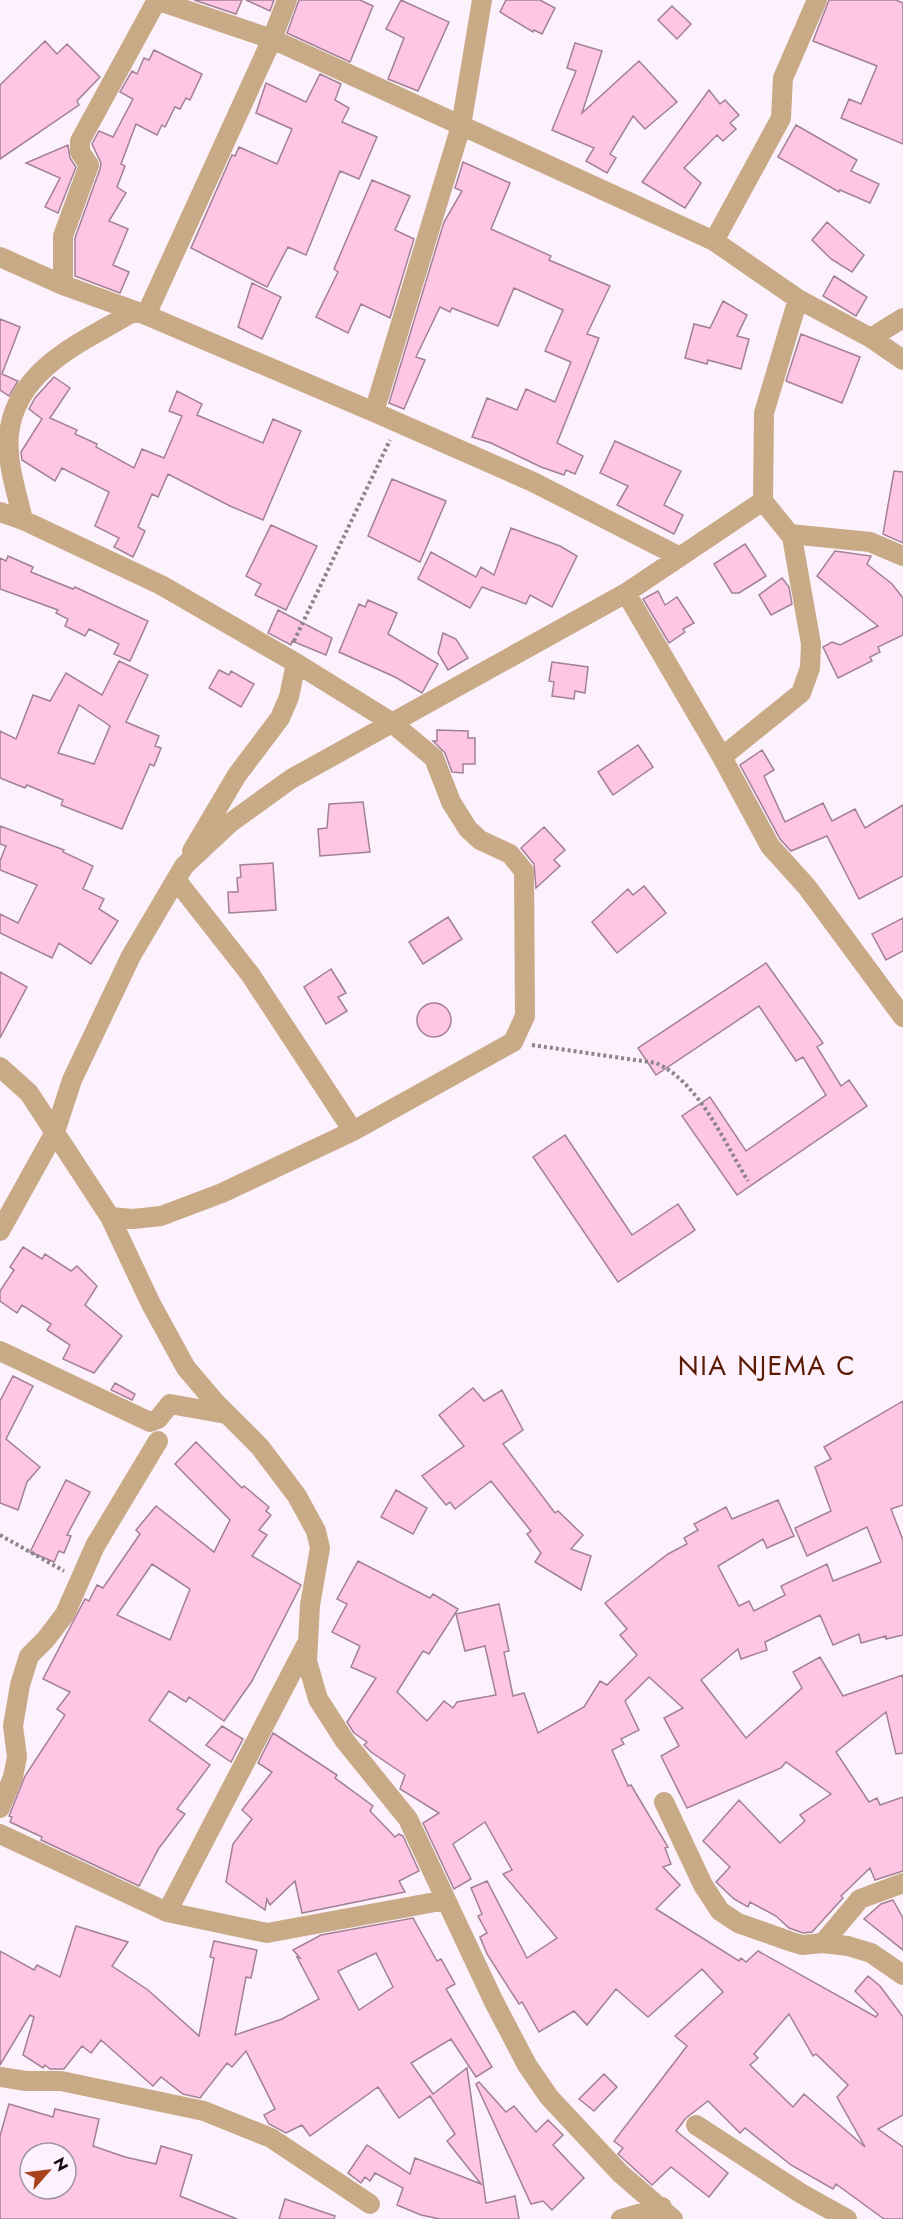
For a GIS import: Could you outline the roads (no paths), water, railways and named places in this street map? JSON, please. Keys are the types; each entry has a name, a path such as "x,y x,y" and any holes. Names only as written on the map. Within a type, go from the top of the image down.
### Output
{"street":[{"path":"63,285 63,236 89,165 80,152 80,141 156,0 272,39 714,241 798,299 871,338 903,360"},
{"path":"23,520 11,468 9,436 16,408 38,374 58,355 140,313 272,39 287,0"},
{"path":"374,412 461,126 482,0"},
{"path":"714,241 781,117 783,78 817,0"},
{"path":"0,257 63,285 140,313 533,482 680,558"},
{"path":"722,756 801,693 810,668 811,644 790,534 763,501 764,413 798,299"},
{"path":"871,338 903,318"},
{"path":"180,873 230,823 291,779 626,593 763,501"},
{"path":"0,512 23,520 161,585 291,660 391,722 434,758 451,802 468,829 480,840 510,854 524,871 525,1016 513,1042 353,1131 222,1193 162,1216 133,1219 110,1217"},
{"path":"790,534 870,542 903,556"},
{"path":"626,593 722,756 770,846 807,887 894,996 903,1017"},
{"path":"0,1231 55,1132 72,1080 131,956 237,775 280,718 289,697 291,660"},
{"path":"180,873 250,974 353,1131"},
{"path":"0,1067 29,1093 110,1217 151,1304 186,1368 226,1414 260,1447 297,1496 319,1538 320,1548 310,1605 307,1661 318,1700 345,1741 408,1819 527,2065 549,2097 620,2173 668,2213"},
{"path":"0,1351 150,1422 158,1419 170,1404 226,1414"},
{"path":"0,1808 13,1777 17,1757 13,1726 20,1685 29,1656 46,1639 65,1614 95,1546 158,1441"},
{"path":"167,1912 308,1641"},
{"path":"664,1802 704,1885 720,1911 770,1936 802,1945 823,1943 848,1946 871,1953 903,1976"},
{"path":"0,1834 167,1912 267,1933 446,1900"},
{"path":"823,1943 860,1899 903,1884"},
{"path":"0,2077 26,2081 61,2081 204,2111 271,2138 370,2204"},
{"path":"696,2125 802,2194 847,2219"},
{"path":"621,2219 668,2213"}],"district":[{"name":"NIA NJEMA C","path":"767,1365"}]}
